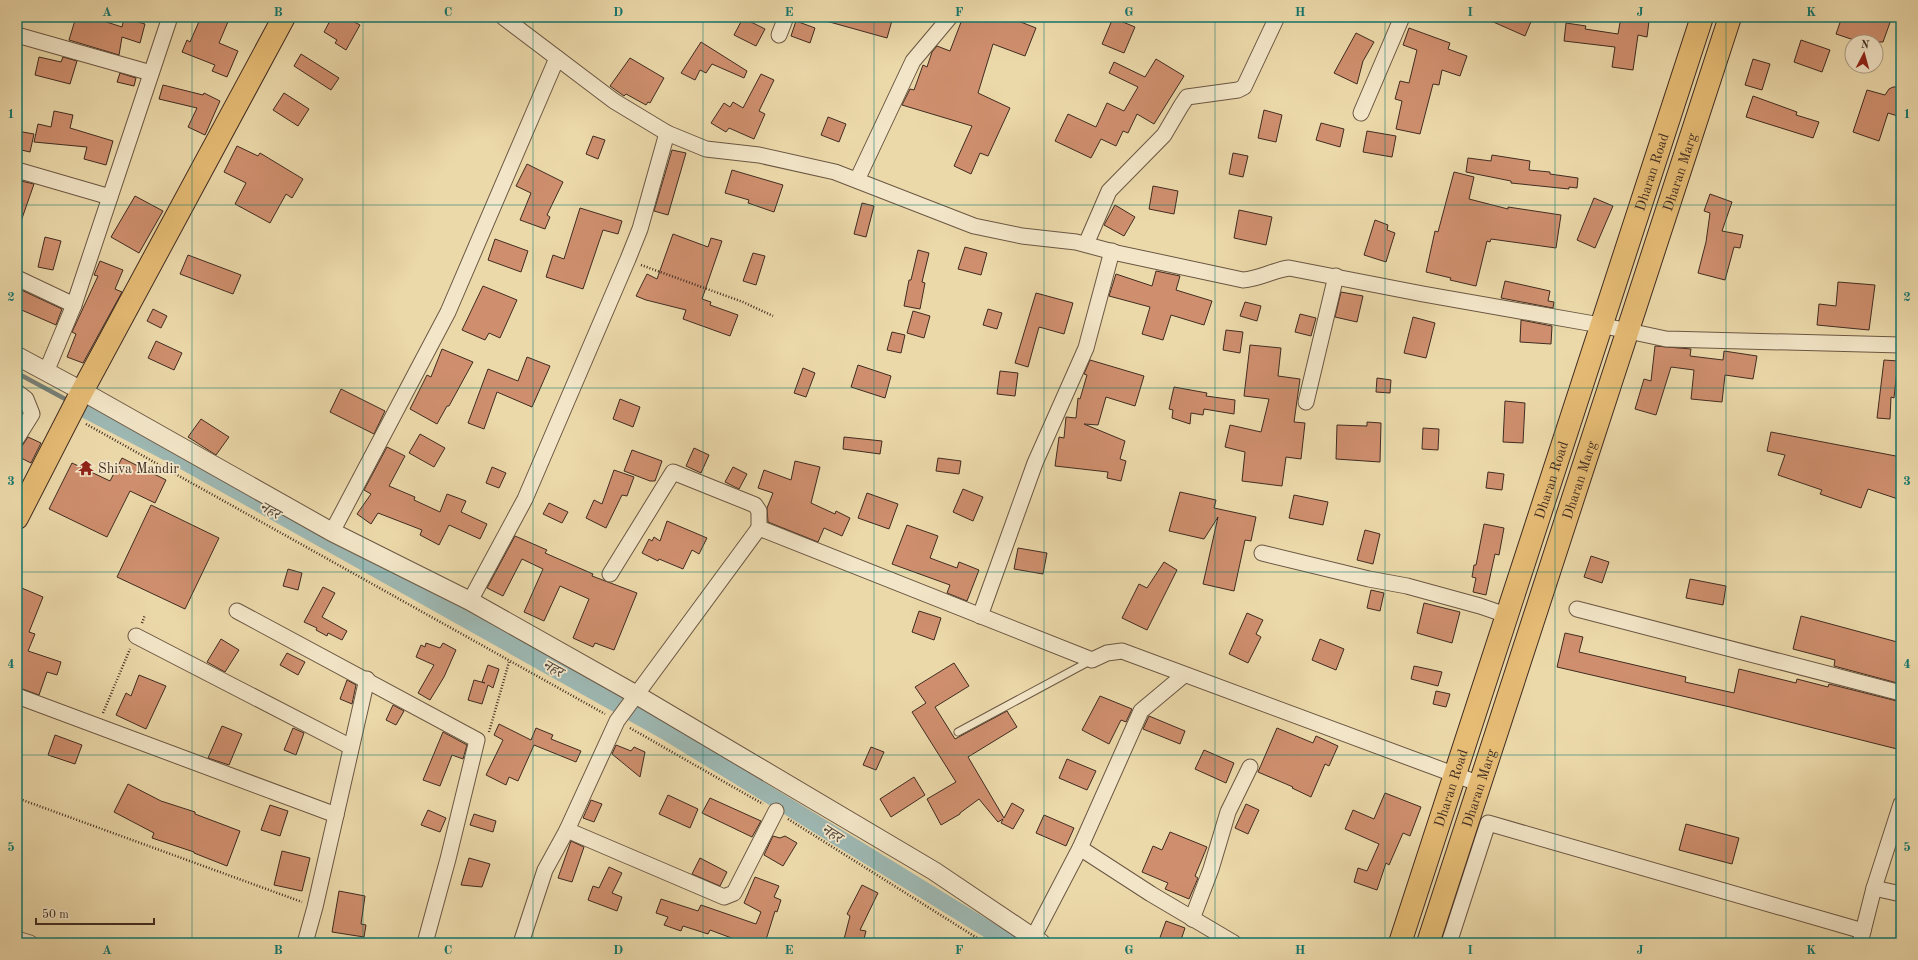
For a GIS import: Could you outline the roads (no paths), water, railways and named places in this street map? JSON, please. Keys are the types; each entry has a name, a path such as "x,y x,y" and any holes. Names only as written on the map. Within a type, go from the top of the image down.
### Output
{"main road":[{"path":"17,518 82,391 284,17"},
{"name":"Dharan Road","path":"1400,943 1600,325 1702,17"},
{"name":"Dharan Marg","path":"1428,943 1730,17"}],"street":[{"path":"46,372 74,305 170,17"},
{"path":"503,17 614,101 667,132 706,149 759,155 835,172 974,226 1022,236 1086,244 1244,280 1254,280 1279,269 1289,268 1423,294 1627,330 1666,339 1901,346"},
{"path":"779,35 786,17"},
{"path":"857,180 913,61 950,17"},
{"path":"1086,244 1109,191 1164,135 1187,97 1238,90 1244,87 1277,17"},
{"path":"1361,113 1402,17"},
{"path":"17,35 151,73"},
{"path":"332,532 448,312 557,58"},
{"path":"470,601 525,499 628,259 640,229 667,132"},
{"path":"17,170 110,197"},
{"path":"980,616 1035,463 1086,348 1112,251"},
{"path":"1306,402 1336,276"},
{"path":"17,278 74,305"},
{"path":"17,356 332,532 470,601 635,694 934,871 1037,940 1141,711 1184,675"},
{"path":"17,392 26,399 32,414 17,438"},
{"path":"521,943 545,870 567,830 617,721 635,694 759,528 759,511 755,505 673,472 610,574"},
{"path":"759,528 1092,660 1107,653 1122,652 1480,784"},
{"path":"1262,553 1369,579 1407,586 1480,606 1506,615"},
{"path":"237,610 367,679 477,740 448,859 425,943"},
{"path":"1577,610 1901,693"},
{"path":"136,636 351,747"},
{"path":"305,943 315,907 367,679"},
{"path":"17,696 336,815"},
{"path":"1192,919 1211,870 1228,812 1250,766"},
{"path":"1449,943 1488,823 1861,937 1874,888 1901,804"},
{"path":"567,830 724,897 734,893 776,811"},
{"path":"1080,848 1192,919 1234,943"},
{"path":"1874,888 1901,894"},
{"path":"17,939 30,943"}],"lane":[{"path":"958,732 1092,660"}],"waterway":[{"path":"17,373 67,400"},
{"name":"नहर","path":"86,410 180,459 665,731 1010,943"}],"place":[{"name":"Shiva Mandir","path":"86,468"}]}
